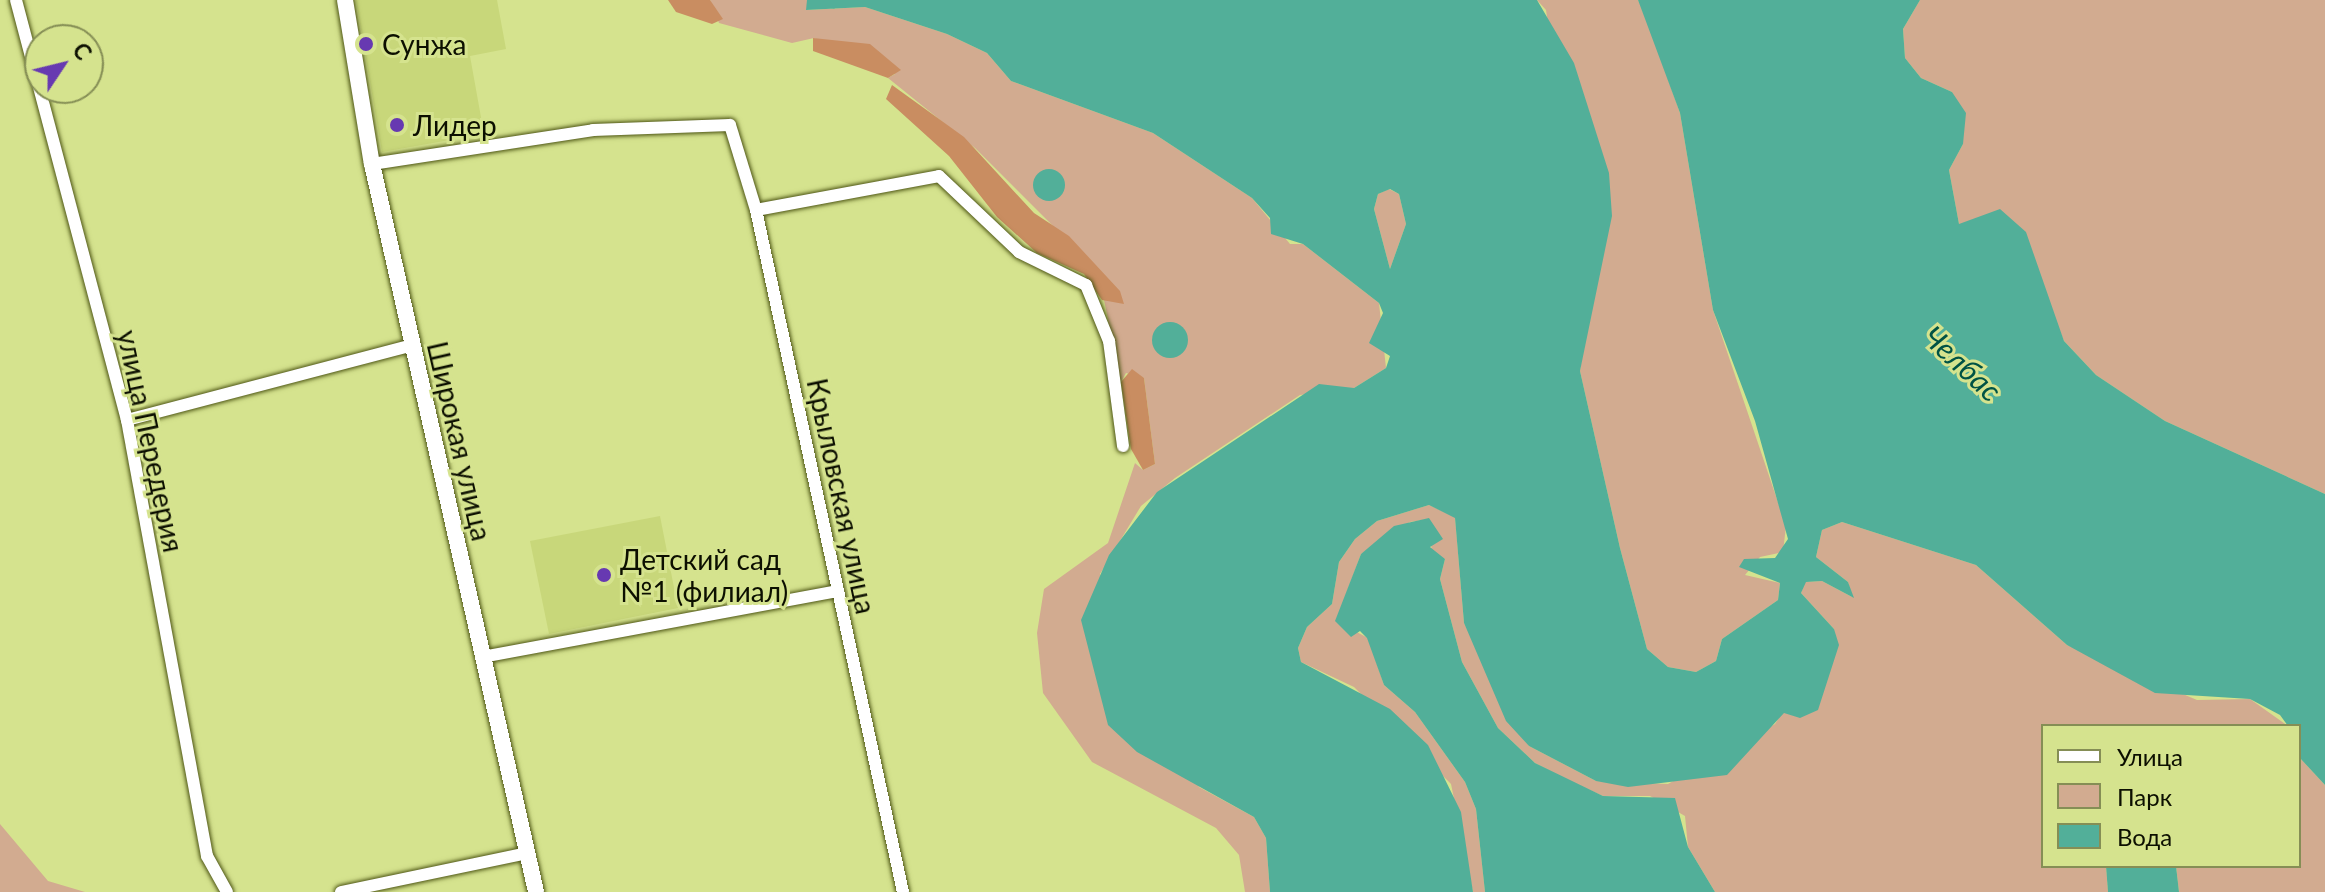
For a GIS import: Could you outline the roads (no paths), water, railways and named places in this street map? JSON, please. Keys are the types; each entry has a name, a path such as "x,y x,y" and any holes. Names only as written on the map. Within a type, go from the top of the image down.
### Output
{"street":[{"name":"улица Передерия","path":"16,0 127,420 207,856 227,892"},
{"name":"Широкая улица","path":"345,0 372,164 536,892"},
{"name":"Крыловская улица","path":"372,164 593,130 718,120 730,125 741,147 756,210 903,892"},
{"path":"756,210 939,176 1019,252 1086,285 1109,341 1123,446"},
{"path":"127,420 412,345"},
{"path":"482,657 838,591"},
{"path":"341,892 527,853"}],"water":[{"name":"Челбас","path":"807,0 1537,0 1574,63 1609,173 1612,216 1580,371 1620,548 1647,649 1668,667 1696,672 1716,661 1722,639 1778,600 1780,583 1739,567 1744,559 1775,558 1788,539 1755,421 1713,310 1680,113 1638,0 1920,0 1903,29 1905,58 1921,78 1952,92 1966,113 1963,144 1949,170 1959,224 2000,209 2026,232 2064,341 2096,375 2165,421 2325,494 2325,785 2301,759 2301,724 2287,724 2280,715 2250,699 2155,693 2067,645 1976,565 1842,522 1822,530 1816,557 1848,582 1854,598 1822,581 1806,582 1801,593 1834,629 1839,645 1818,710 1800,718 1784,713 1727,775 1628,787 1596,781 1529,746 1506,721 1464,623 1455,518 1429,505 1377,521 1355,539 1339,562 1332,604 1307,627 1298,648 1301,662 1390,709 1428,745 1461,812 1473,892 1270,892 1266,838 1254,817 1137,752 1108,725 1081,620 1109,555 1157,492 1319,384 1354,388 1386,368 1390,356 1369,343 1383,313 1379,303 1303,244 1271,234 1270,218 1252,198 1153,133 1011,81 987,53 947,34 865,7 806,10","holes":["1390,189 1399,194 1406,224 1390,269 1374,209 1378,194"]},
{"path":"1049,169 1060,174 1065,185 1060,196 1049,201 1038,196 1033,185 1038,174"},
{"path":"1170,322 1183,327 1188,340 1183,353 1170,358 1157,353 1152,340 1157,327"},
{"path":"1429,518 1443,539 1430,547 1445,559 1440,579 1462,662 1498,728 1535,763 1603,796 1675,798 1688,847 1715,892 1485,892 1476,809 1465,782 1415,712 1384,685 1367,638 1360,631 1351,637 1335,621 1361,554 1394,526"},
{"path":"2106,868 2176,868 2179,892 2108,892"}],"place":[{"name":"Сунжа","path":"366,44"},
{"name":"Лидер","path":"397,125"},
{"name":"Детский сад №1 (филиал)","path":"604,575"}]}
